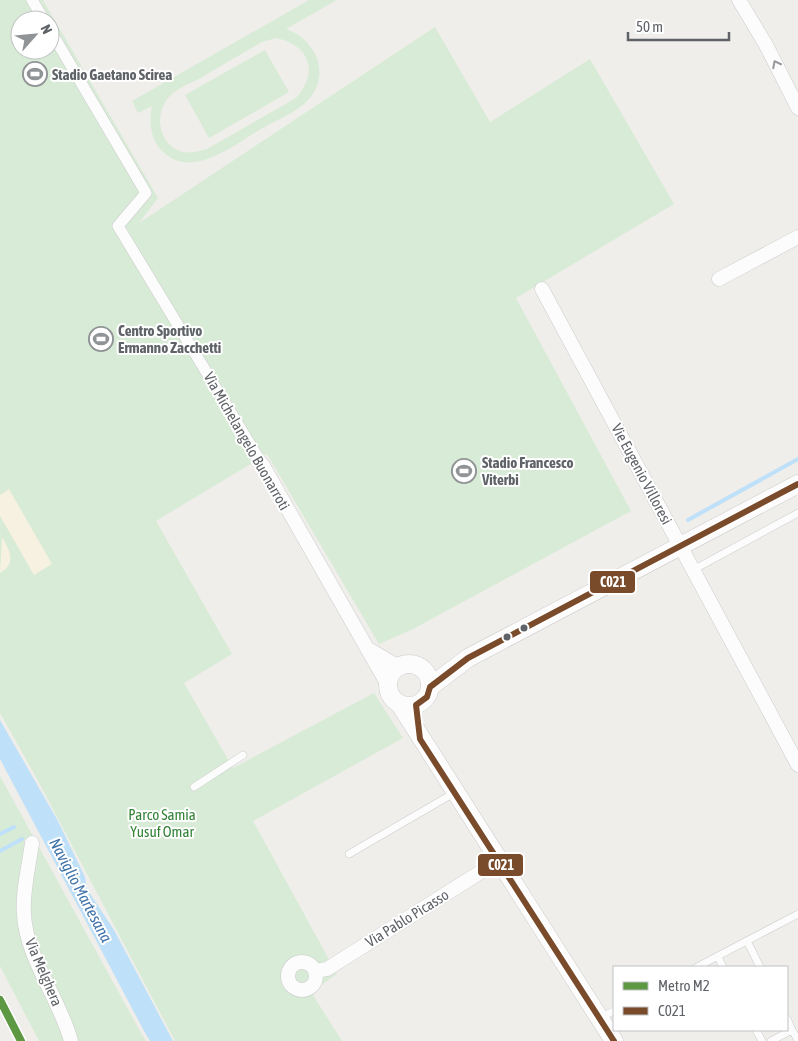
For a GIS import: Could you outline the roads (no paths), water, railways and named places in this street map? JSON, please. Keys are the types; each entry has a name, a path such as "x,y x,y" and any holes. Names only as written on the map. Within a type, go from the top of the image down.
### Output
{"street":[{"path":"739,0 766,46 798,108"},
{"name":"Via Michelangelo Buonarroti","path":"60,47 146,193 118,226 262,464 340,604 388,685"},
{"path":"720,279 798,237"},
{"name":"Vie Eugenio Villoresi","path":"542,289 798,765"},
{"path":"424,670 447,666 468,658 798,484"},
{"name":"Via Michelangelo Buonarroti","path":"369,650 399,666"},
{"path":"430,687 468,658"},
{"path":"407,704 428,696 430,687 429,677 424,670 413,664 399,666 392,673 388,685 392,697 407,704 420,739 498,861 607,1015 614,1041"},
{"name":"Via Melghera","path":"32,843 24,916 30,944 63,1017 71,1041"},
{"name":"Via Pablo Picasso","path":"315,971 327,969 498,861"}],"lane":[{"path":"693,570 798,513"},
{"path":"194,786 243,755"},
{"path":"349,854 454,792"},
{"path":"699,966 798,914"},
{"path":"747,941 760,966"},
{"path":"718,956 723,966"},
{"path":"788,1021 798,1040"},
{"path":"771,1041 792,1030"}],"water":[{"name":"Naviglio Martesana","path":"0,720 58,821 85,877 87,889 114,930 173,1041 150,1041 144,1031 0,759"}],"waterway":[{"path":"688,520 798,459"},
{"path":"0,834 14,827"},
{"path":"0,851 22,839"}],"metro line":[{"name":"M2","path":"0,1000 21,1041"}],"place":[{"name":"Stadio Gaetano Scirea","path":"35,74"},
{"name":"Centro Sportivo Ermanno Zacchetti","path":"101,339"},
{"name":"Stadio Francesco Viterbi","path":"464,471"}],"park label":[{"name":"Parco Samia Yusuf Omar","path":"162,822"}]}
